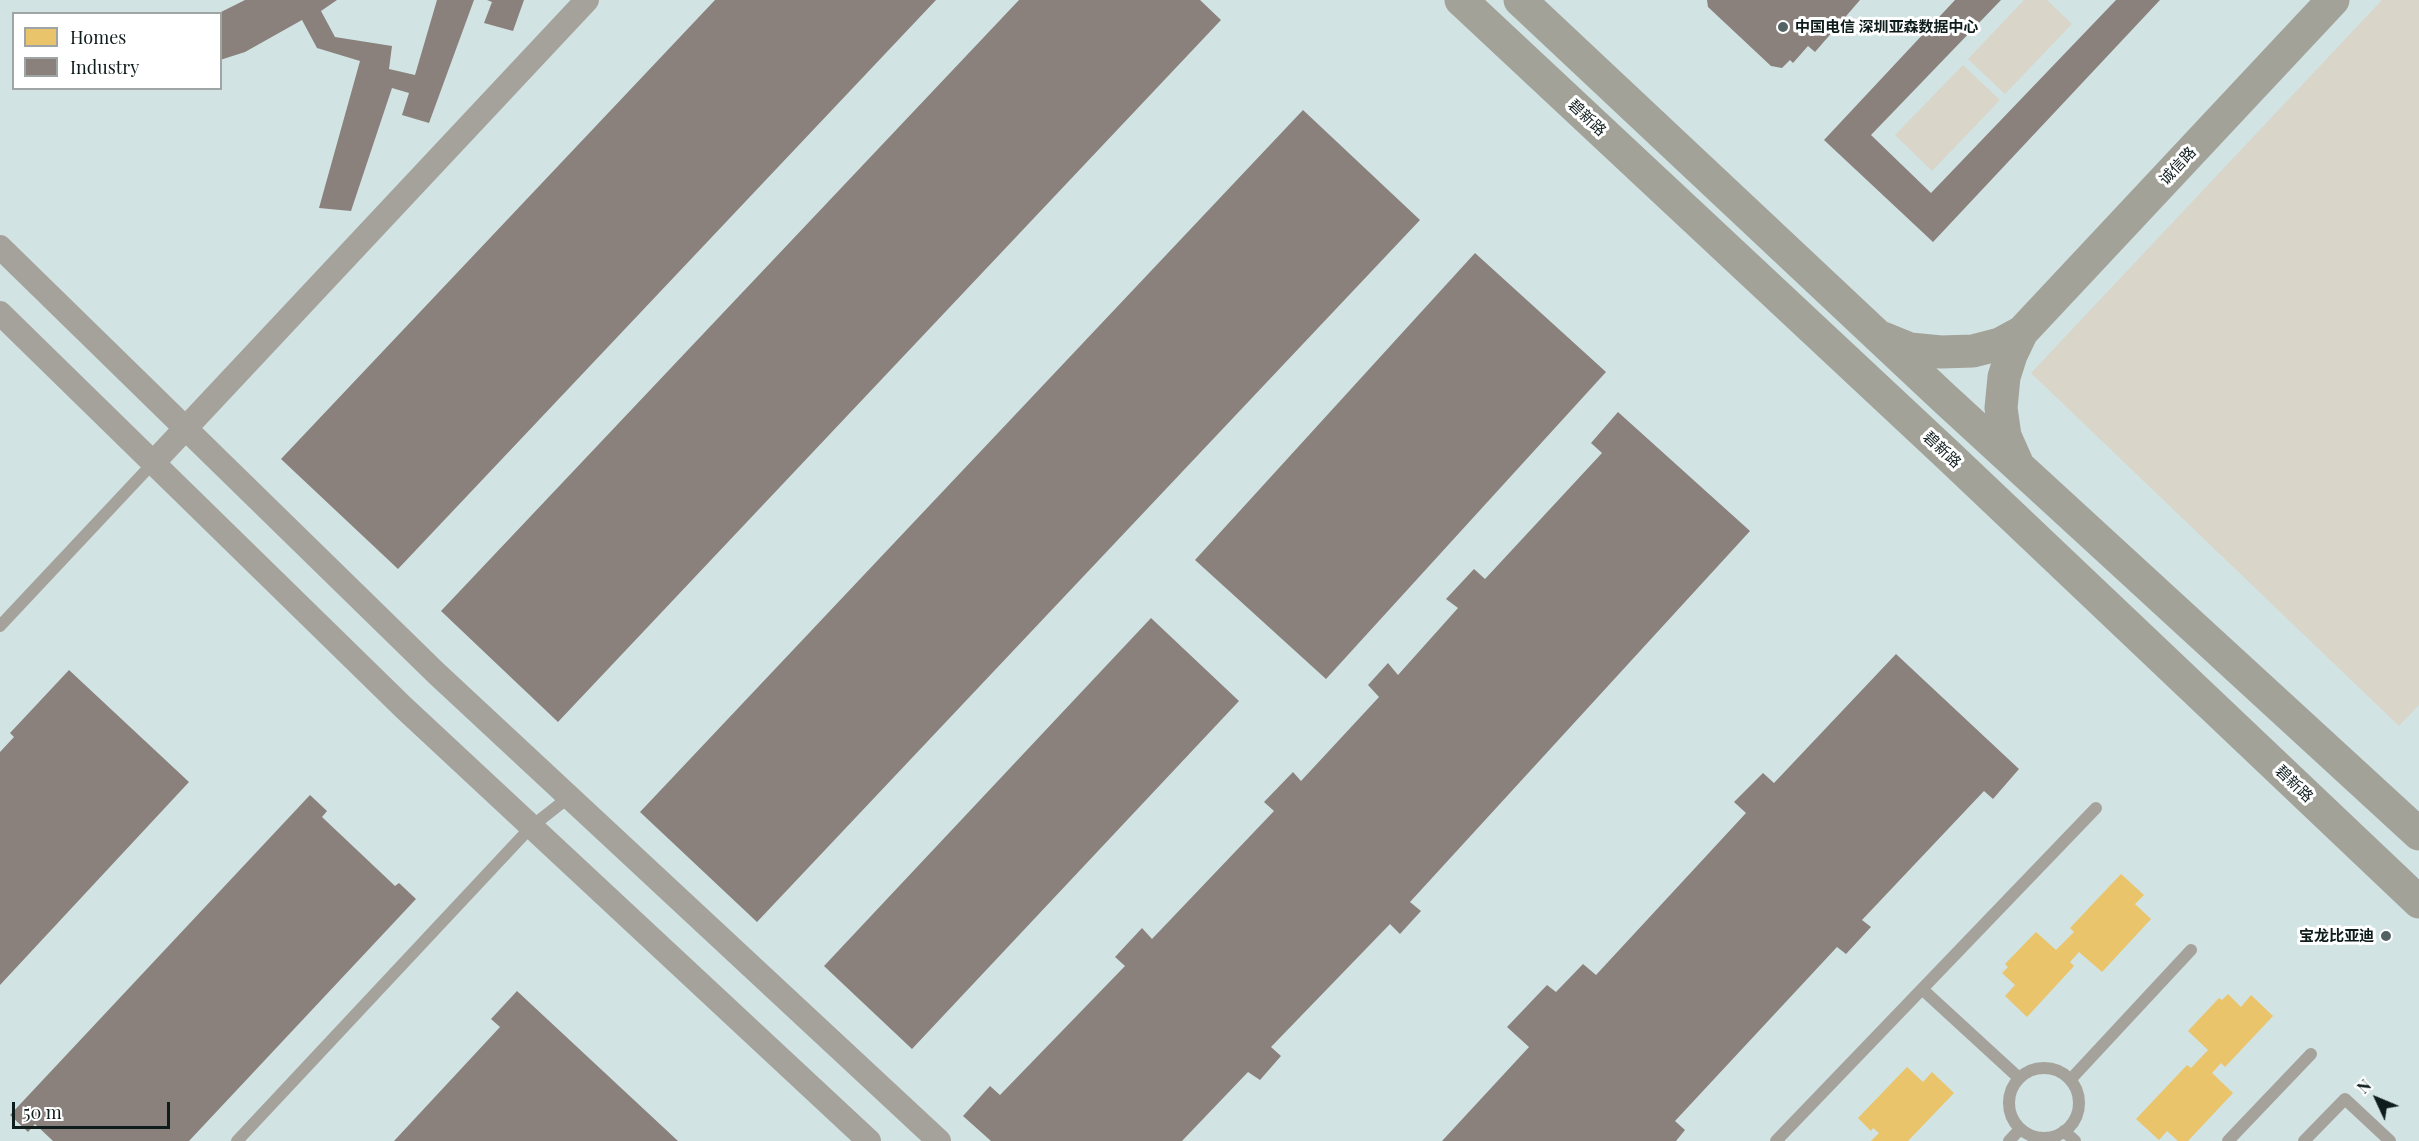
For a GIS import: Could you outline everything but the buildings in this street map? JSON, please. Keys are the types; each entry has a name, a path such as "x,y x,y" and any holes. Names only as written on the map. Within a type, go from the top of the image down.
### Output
{"main road":[{"name":"碧新路","path":"1461,0 1950,457 2419,902"},
{"path":"1520,0 2018,467 2419,834"},
{"name":"诚信路","path":"2018,467 2005,436 2001,408 2004,377 2022,332 2333,0"},
{"name":"诚信路","path":"1879,337 1910,349 1941,352 1973,351 2000,344 2022,332"}],"street":[{"path":"153,463 587,0"},
{"path":"0,247 436,673 939,1141"},
{"path":"0,314 403,707 869,1141"}],"lane":[{"path":"0,626 153,463"},
{"path":"237,1141 531,827 569,797"},
{"path":"1776,1141 2096,808"},
{"path":"2071,1079 2191,950"},
{"path":"1922,988 2019,1078"},
{"path":"2228,1141 2311,1054"},
{"path":"2039,1068 2050,1068 2061,1071 2071,1079 2077,1089 2079,1100 2078,1112 2073,1123 2054,1137 2042,1138 2020,1129 2013,1120 2009,1098 2012,1087 2019,1078 2039,1068"},
{"path":"2304,1141 2345,1099 2390,1141"},
{"path":"2009,1141 2020,1129"},
{"path":"2064,1131 2075,1141"}],"shaded area":[{"path":"2024,0 2047,0 2072,24 2005,94 1968,59"},
{"path":"2382,0 2419,0 2419,705 2399,726 2031,373"},
{"path":"1963,65 2000,100 1932,171 1895,135"}],"place":[{"name":"中国电信 深圳亚森数据中心","path":"1783,27"},
{"name":"宝龙比亚迪","path":"2386,936"}]}
